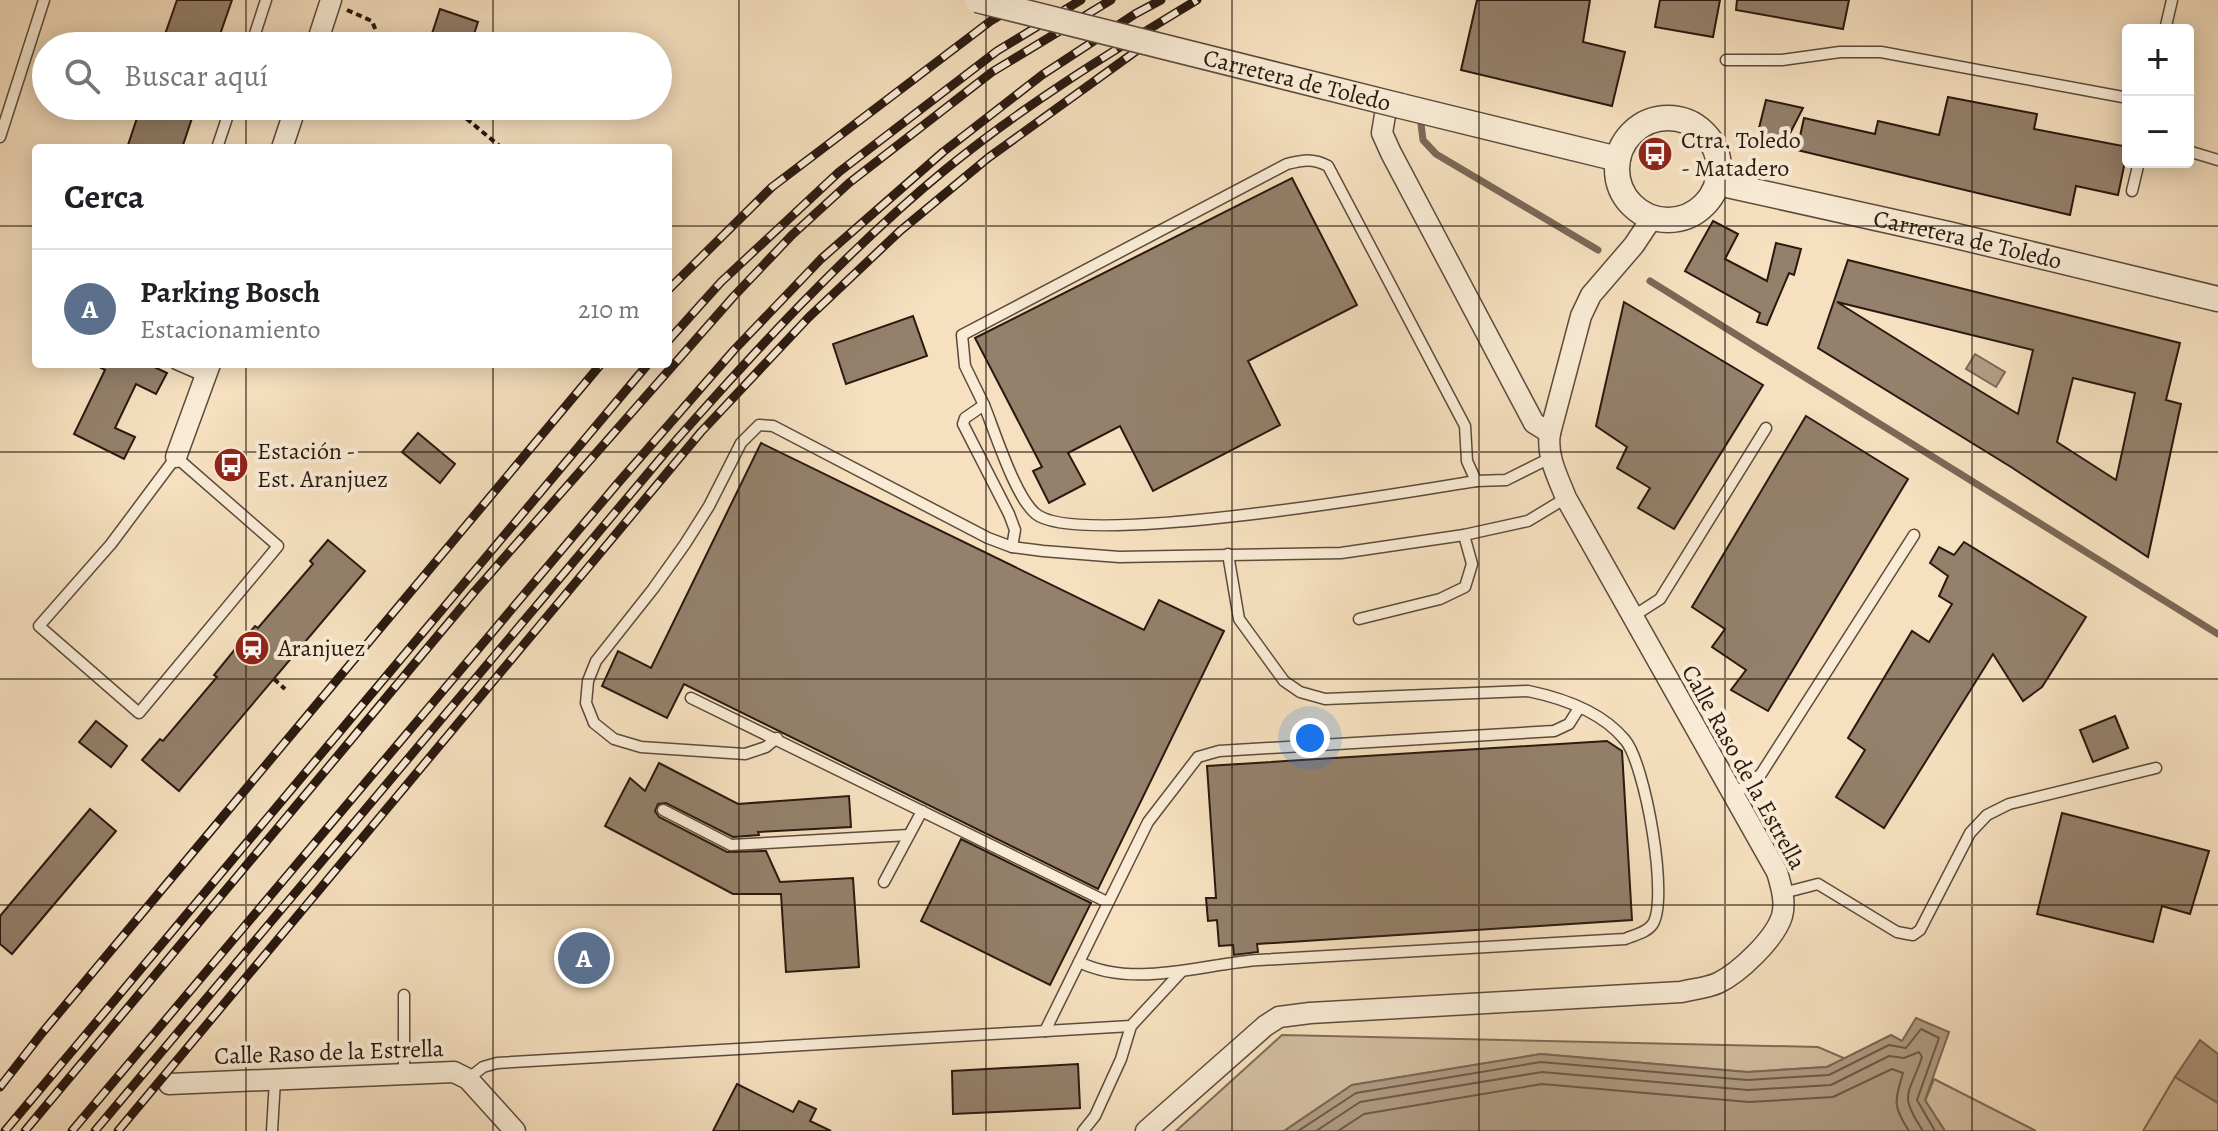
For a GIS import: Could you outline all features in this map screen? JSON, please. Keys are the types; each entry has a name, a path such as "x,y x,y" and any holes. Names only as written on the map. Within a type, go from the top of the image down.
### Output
{"street":[{"name":"Carretera de Toledo","path":"977,0 1618,159"},
{"path":"320,32 330,2"},
{"path":"1394,104 1382,133 1534,423 1550,433"},
{"path":"1659,118 1680,119 1699,128 1713,143 1720,162 1718,183 1709,201 1693,215 1673,220 1652,218 1636,209 1624,195 1617,177 1618,159 1626,140 1640,125 1659,118"},
{"path":"283,144 291,120"},
{"name":"Carretera de Toledo","path":"1718,183 2218,299"},
{"name":"Calle Raso de la Estrella","path":"1146,1131 1236,1050 1279,1017 1681,992 1718,983 1746,964 1782,916 1783,893 1777,872 1566,498 1550,458 1550,433 1586,306 1591,295 1634,245 1652,218"},
{"path":"176,457 208,370"},
{"name":"Calle Raso de la Estrella","path":"169,1084 454,1072 468,1079 515,1131"}],"lane":[{"path":"34,32 44,0"},
{"path":"256,32 266,0"},
{"path":"2166,24 2172,0"},
{"path":"0,137 32,37"},
{"path":"1726,60 1782,60 1840,52 1881,52 2122,97"},
{"path":"218,144 226,120"},
{"path":"2194,153 2218,160"},
{"path":"1476,481 1467,461 1465,426 1328,166 1317,160 1305,159 1287,164 962,335 965,366 1024,501 1038,516 1070,524 1145,526 1476,481 1506,480 1550,458"},
{"path":"2132,191 2138,168"},
{"path":"984,405 965,418 963,424 1009,514 1015,530 1012,547"},
{"path":"777,738 766,747 745,754 641,747 614,739 594,723 586,703 588,681 596,661 685,544 709,506 741,443 759,425 773,426 988,538 1012,547 1119,557 1341,553 1464,535 1528,521 1566,498"},
{"path":"1632,617 1660,599 1766,428"},
{"path":"176,457 278,546 139,713 39,626 111,544 176,457"},
{"path":"1359,619 1440,599 1465,587 1472,564 1464,535"},
{"path":"1732,796 1761,774 1914,535"},
{"path":"1079,962 1100,972 1181,972 1253,960 1625,939 1653,924 1659,908 1652,819 1638,767 1627,742 1607,723 1556,697 1528,691 1325,699 1300,692 1284,681 1239,619 1228,554"},
{"path":"691,698 1107,902"},
{"path":"1045,1031 1148,822 1198,757 1219,751 1554,731 1569,724 1579,708"},
{"path":"1783,893 1818,884 1897,932 1913,935 1920,930 1970,833 1987,815 2009,804 2156,768"},
{"path":"663,810 731,845 909,835"},
{"path":"884,882 922,811"},
{"path":"1083,1131 1095,1116 1121,1059 1131,1026 1181,972"},
{"path":"404,995 404,1074"},
{"path":"468,1079 483,1067 497,1063 660,1056 1131,1026"},
{"path":"272,1131 275,1080"}],"path":[{"path":"330,2 372,21 376,32"},
{"path":"469,120 497,144"},
{"path":"274,679 285,689"}],"shaded area":[{"path":"1282,1035 1818,1047 1846,1059 1827,1067 1747,1072 1541,1054 1352,1085 1284,1131 1176,1131"},
{"path":"2175,1077 2218,1103 2218,1131 2143,1131"},
{"path":"1934,1079 2036,1131 1945,1131 1925,1101"}],"water":[{"path":"1975,354 2005,372 1996,387 1966,369"},
{"path":"1916,1018 1949,1032 1925,1100 1945,1131 1284,1131 1352,1085 1541,1054 1747,1072 1827,1067 1891,1035 1902,1041"},
{"path":"2200,1040 2218,1054 2218,1103 2175,1077"}],"building":[{"path":"177,0 232,0 221,32 166,32"},
{"path":"1477,0 1590,0 1583,42 1625,52 1612,106 1461,70"},
{"path":"1660,0 1720,0 1713,37 1655,27"},
{"path":"1737,0 1849,0 1843,29 1736,10"},
{"path":"440,9 478,22 475,32 433,32"},
{"path":"1948,97 2037,114 2034,129 2122,146 2124,168 2118,195 2076,186 2070,215 1797,150 1804,118 1875,134 1878,121 1939,135"},
{"path":"1766,100 1803,108 1783,147 1756,140"},
{"path":"136,120 191,120 183,144 128,144"},
{"path":"1292,178 1357,305 1248,361 1280,425 1153,491 1120,426 1068,453 1085,484 1049,503 1033,471 1042,467 975,338"},
{"path":"1713,221 1738,234 1725,259 1767,281 1776,243 1801,249 1794,275 1789,273 1767,325 1757,322 1760,313 1685,271"},
{"path":"1848,260 2180,343 2166,400 2181,404 2148,557 2011,467 1818,348","holes":["1837,302 2033,350 2018,414 1957,377","2073,378 2135,393 2116,480 2057,442"]},
{"path":"1624,302 1763,385 1674,529 1638,508 1650,488 1617,468 1627,447 1596,426"},
{"path":"913,316 927,356 846,384 833,344"},
{"path":"101,368 156,368 167,373 156,394 136,384 115,428 135,437 124,459 74,434 105,370"},
{"path":"1806,416 1908,479 1768,711 1731,690 1746,670 1712,647 1725,629 1692,607"},
{"path":"418,433 455,464 440,483 402,452"},
{"path":"761,443 1144,630 1159,600 1224,631 1098,889 684,684 667,718 602,686 618,651 651,668"},
{"path":"328,540 365,571 179,791 142,760 160,739 163,741 217,677 214,675 236,648 255,626 258,628 313,564 310,561"},
{"path":"1964,542 2086,617 2042,687 2023,701 1993,654 1884,828 1836,797 1865,750 1848,738 1912,631 1929,642 1952,604 1939,596 1948,576 1930,563 1939,547 1954,555"},
{"path":"2115,716 2128,748 2093,762 2080,730"},
{"path":"96,721 127,746 111,767 79,742"},
{"path":"1607,741 1622,751 1632,920 1257,944 1258,952 1234,955 1233,945 1219,946 1217,920 1208,921 1206,898 1216,898 1207,766"},
{"path":"659,763 738,804 849,796 851,827 758,832 759,835 733,837 666,803 658,804 655,811 659,817 727,852 766,851 780,882 853,878 859,967 786,972 781,894 733,894 605,826 630,778 645,791"},
{"path":"90,809 116,831 12,954 0,944 0,916"},
{"path":"2062,813 2209,851 2190,914 2162,906 2153,942 2037,914"},
{"path":"961,839 1091,903 1050,985 921,921"},
{"path":"1078,1064 1080,1108 953,1114 952,1071"},
{"path":"737,1084 793,1112 799,1101 816,1109 810,1121 831,1131 713,1131"}],"waterway":[{"path":"1421,124 1423,140 1436,154 1598,250"},
{"path":"1650,281 2218,634"}],"railway":[{"path":"672,286 772,187 992,20 1026,0"},
{"path":"672,337 721,282 839,172 997,51 1081,0"},
{"path":"672,367 792,235 849,183 992,72 1111,0"},
{"path":"72,1131 618,483 734,350 821,259 943,152 1042,75 1161,0"},
{"path":"95,1131 665,453 800,305 871,235 976,145 1068,80 1197,0"},
{"path":"118,1131 701,432 809,317 900,231 988,158 1157,36"},
{"path":"0,1087 598,368"},
{"path":"5,1131 645,368"},
{"path":"25,1131 475,591 671,368"}],"place":[{"name":"Ctra. Toledo - Matadero","path":"1655,154"},
{"name":"Estación - Est. Aranjuez","path":"231,465"},
{"name":"Aranjuez","path":"252,648"},
{"name":"Parking Bosch","path":"584,958"}]}
